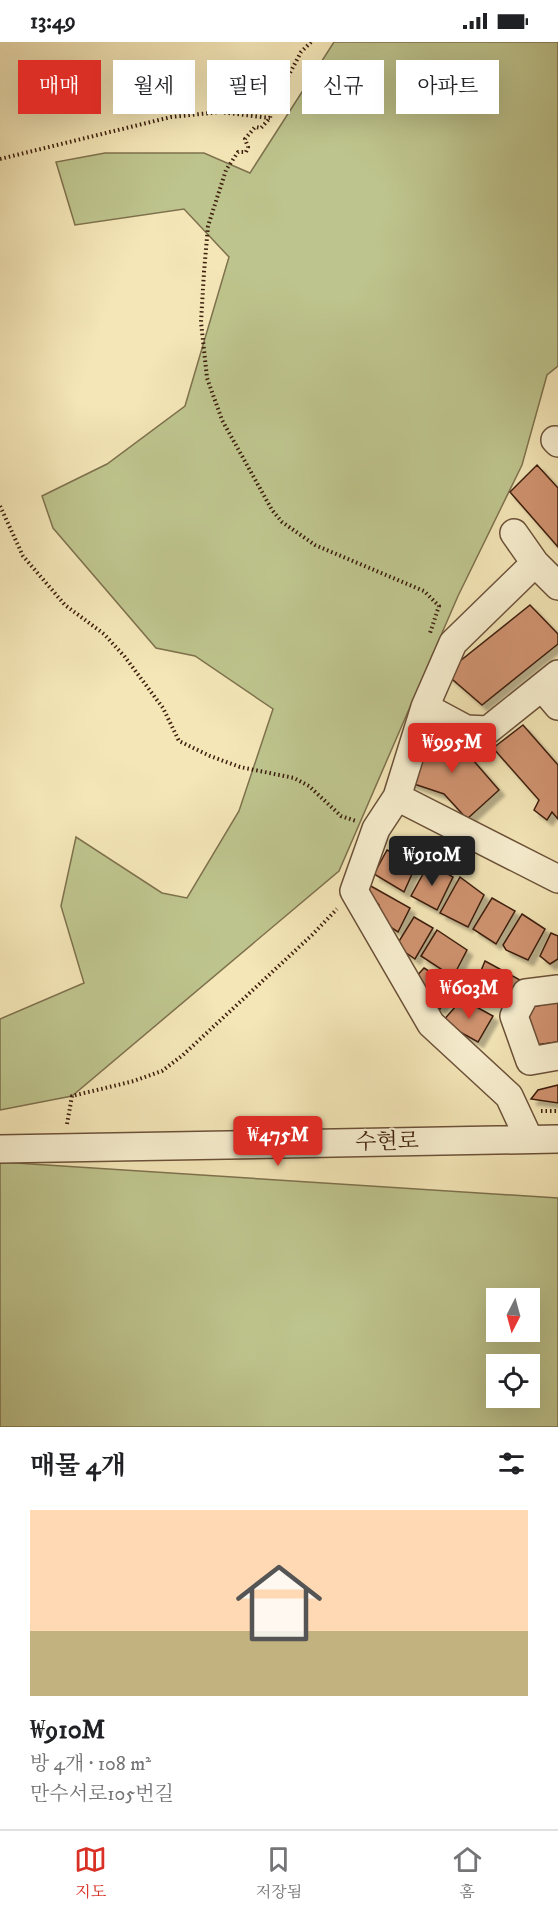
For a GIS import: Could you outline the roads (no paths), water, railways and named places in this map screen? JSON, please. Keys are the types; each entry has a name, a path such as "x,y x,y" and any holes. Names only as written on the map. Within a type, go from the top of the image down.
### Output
{"street":[{"path":"514,533 536,563 558,586"},
{"path":"529,1139 508,1096 431,1024 354,891 376,829 397,797 425,708 453,643 536,563"},
{"path":"425,708 466,729 488,730 552,689"},
{"path":"397,797 558,879"},
{"path":"558,989 526,993 514,1016 530,1061 558,1056"},
{"name":"수현로","path":"0,1149 558,1139"}]}
